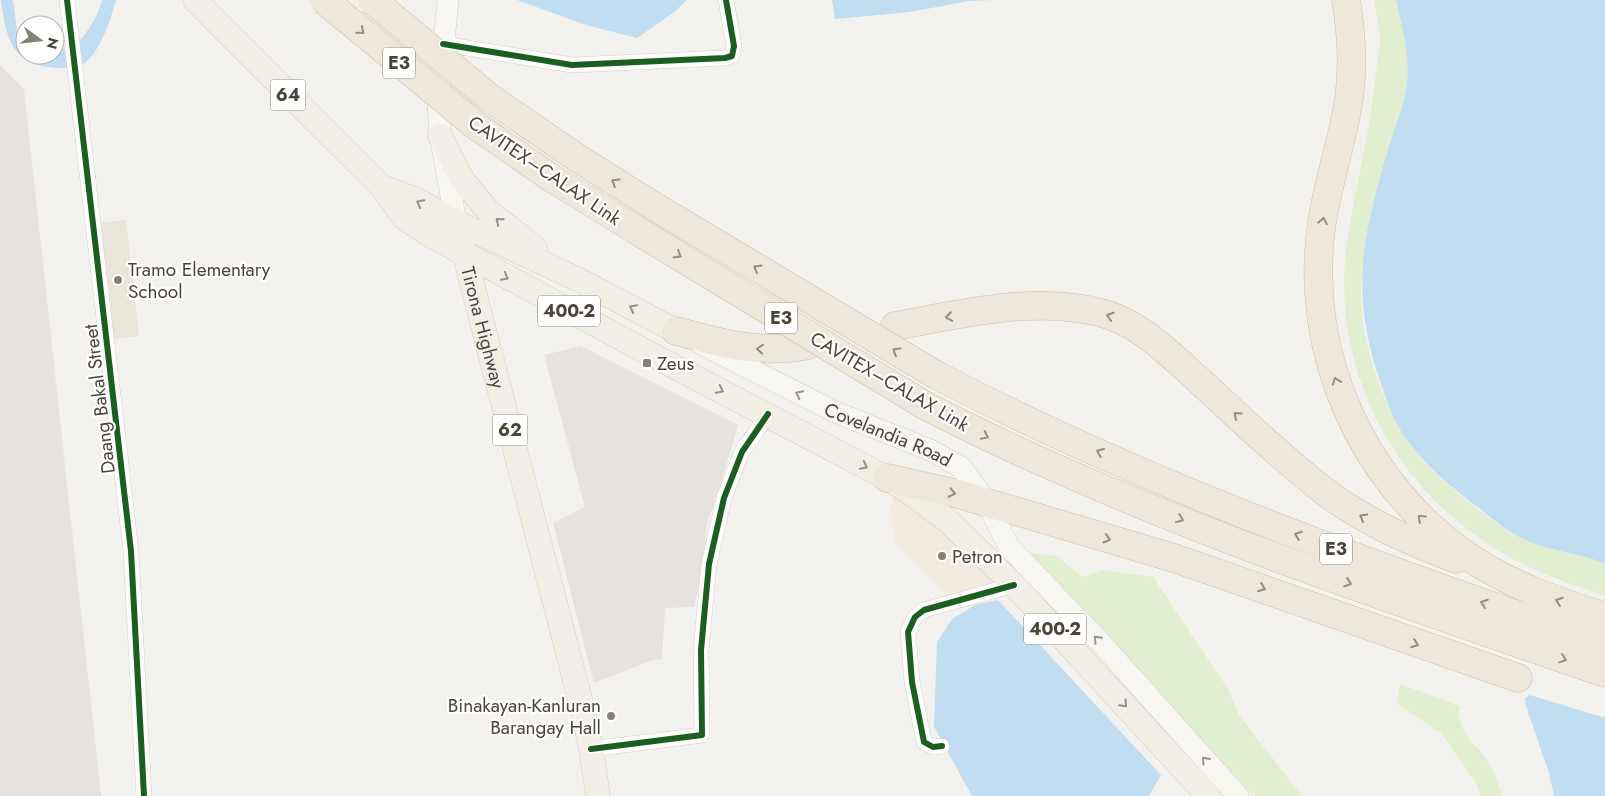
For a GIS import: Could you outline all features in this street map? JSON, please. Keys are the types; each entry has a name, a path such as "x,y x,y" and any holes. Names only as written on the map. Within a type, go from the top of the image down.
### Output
{"highway":[{"name":"CAVITEX–CALAX Link","path":"324,0 475,125 553,179 926,406 1028,456 1286,561 1605,673"},
{"name":"CAVITEX–CALAX Link","path":"372,0 490,98 576,157 657,208 938,376 1058,435 1198,495 1297,534 1605,645"},
{"path":"1346,0 1351,36 1348,100 1322,221 1319,254 1320,309 1329,360 1345,404 1364,445 1402,498 1451,544 1504,578"},
{"path":"896,326 974,313 1034,306 1079,308 1114,316 1148,336 1299,471 1342,505 1390,532 1605,617"},
{"path":"676,331 728,345 760,349 776,350 808,345"},
{"path":"887,478 988,503 1225,575 1420,646 1518,678"}],"main road":[{"name":"64","path":"196,0 382,187 404,218 462,253"},
{"name":"Tirona Highway","path":"448,0 442,44 438,104 440,136 456,222 462,253 551,584 591,749 598,796"},
{"name":"400-2","path":"440,136 461,178 488,211 511,231 581,281"},
{"name":"64","path":"382,187 417,200 456,222"},
{"name":"Covelandia Road","path":"456,222 581,281 835,412 930,450 960,467 988,503 1009,547 1100,643 1238,796"},
{"name":"Covelandia Road","path":"462,253 887,478 948,520 1014,585 1208,796"}],"street":[{"name":"Daang Bakal Street","path":"67,0 131,551 144,796"},
{"path":"442,44 572,65 725,58 732,56 734,46 726,0"},
{"path":"591,749 702,735 701,650 709,564 724,498 742,452 768,414"},
{"path":"942,746 933,747 924,742 912,682 908,632 911,624 915,617 924,610 1014,585"}],"shaded area":[{"path":"0,65 24,89 101,796 0,796"},
{"name":"Tramo Elementary School","path":"126,220 139,336 109,340 97,223"},
{"path":"581,346 738,425 718,494 707,523 703,566 694,607 665,608 662,659 650,661 594,683 553,523 585,507 544,355"},
{"path":"895,491 933,523 997,584 952,599 894,543 891,508"}],"green space":[{"path":"1374,0 1396,0 1405,41 1408,72 1404,97 1388,150 1362,273 1362,315 1371,358 1378,380 1406,438 1427,464 1474,506 1519,537 1541,546 1584,556 1605,564 1605,596 1518,562 1491,546 1454,518 1422,487 1395,451 1373,412 1357,370 1347,326 1344,281 1348,235 1371,113 1380,48"},
{"path":"1023,552 1057,556 1082,577 1104,570 1153,577 1228,689 1239,715 1302,796 1254,796"},
{"path":"1400,684 1460,706 1461,724 1470,740 1493,770 1502,796 1480,796 1476,783 1441,733 1396,703"}],"water":[{"path":"1,0 13,0 15,49 6,27"},
{"path":"102,0 116,0 103,39 86,62 70,68 39,65 65,65 65,49 72,46 86,34 96,17"},
{"path":"517,0 687,0 673,13 637,38 586,25"},
{"path":"832,0 993,0 969,1 910,12 835,19"},
{"path":"1396,0 1605,0 1605,564 1584,556 1530,542 1513,534 1497,523 1431,468 1400,429 1387,401 1369,342 1365,320 1362,277 1367,232 1374,200 1403,104 1407,82 1406,51"},
{"path":"998,600 1161,775 1149,796 972,796 934,727 937,642 952,619 975,605"},
{"path":"1530,695 1605,718 1605,796 1554,796 1549,773 1526,706 1525,698"}],"cycle path":[{"path":"67,0 131,551 144,796"},
{"path":"443,44 572,65 725,58 732,56 734,46 726,0"},
{"path":"591,749 702,735 701,650 709,564 724,498 742,452 768,414"},
{"path":"942,746 933,747 924,742 912,682 908,632 915,617 924,610 1014,585"}],"place":[{"name":"Tramo Elementary School","path":"118,280"},
{"name":"Zeus","path":"647,363"},
{"name":"Petron","path":"942,556"},
{"name":"Binakayan-Kanluran Barangay Hall","path":"611,716"}]}
